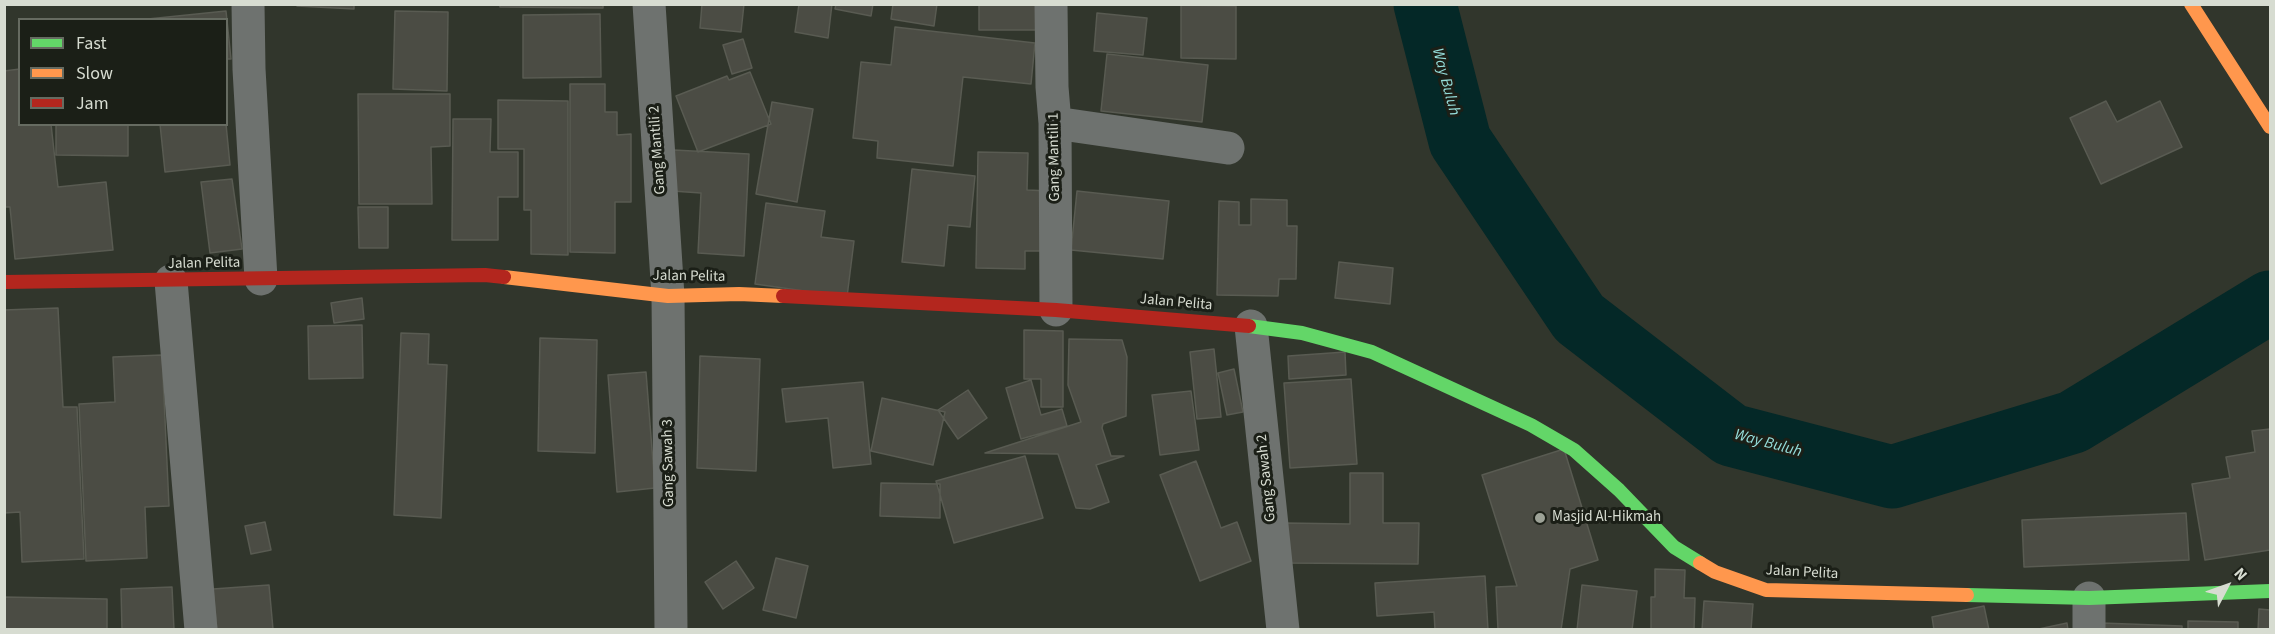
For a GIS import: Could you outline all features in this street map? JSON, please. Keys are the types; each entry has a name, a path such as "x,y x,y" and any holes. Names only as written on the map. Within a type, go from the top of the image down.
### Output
{"main road":[{"path":"2191,4 2271,127"},
{"name":"Jalan Pelita","path":"4,282 485,275 668,296 739,294 1056,310 1251,326 1302,333 1372,352 1531,425 1574,450 1619,490 1674,547 1714,572 1766,590 2089,614 2271,591"}],"street":[{"path":"248,4 249,69 261,279"},
{"name":"Gang Mantili 2","path":"649,4 668,296"},
{"name":"Gang Mantili 1","path":"1051,4 1055,123 1056,310"},
{"path":"1055,123 1228,148"},
{"path":"171,281 201,630"},
{"name":"Gang Sawah 3","path":"668,296 671,630"},
{"name":"Gang Sawah 2","path":"1251,326 1283,630"}],"building":[{"path":"297,4 354,4 354,9 297,6"},
{"path":"500,4 603,4 603,8 500,7"},
{"path":"702,4 744,4 741,32 700,28"},
{"path":"799,4 832,4 828,38 795,32"},
{"path":"836,4 873,4 871,16 835,9"},
{"path":"893,4 937,4 934,26 891,19"},
{"path":"979,4 1038,4 1038,30 979,30"},
{"path":"1181,5 1236,6 1236,59 1181,58"},
{"path":"226,11 227,18 158,18"},
{"path":"395,11 448,12 447,91 393,89"},
{"path":"1097,13 1147,18 1143,55 1094,51"},
{"path":"600,14 601,77 523,78 523,15"},
{"path":"895,27 1035,43 1031,84 963,77 953,166 877,158 878,141 853,138 861,62 891,65"},
{"path":"228,30 231,59 228,59"},
{"path":"743,39 752,68 732,74 723,45"},
{"path":"1107,54 1208,65 1202,122 1101,111"},
{"path":"18,69 18,126 51,126 58,187 106,182 113,250 15,259 10,207 4,207 4,71"},
{"path":"750,72 771,124 698,152 676,96 727,76 729,80"},
{"path":"570,84 605,84 605,112 617,112 617,135 631,134 631,202 615,202 615,253 570,252"},
{"path":"358,94 450,94 450,146 431,147 432,204 359,204"},
{"path":"498,100 568,101 568,255 531,254 531,210 524,210 524,149 498,149"},
{"path":"2106,101 2117,122 2160,101 2182,147 2101,184 2070,118"},
{"path":"772,102 813,109 797,202 756,194"},
{"path":"453,119 491,119 490,152 518,152 518,197 498,197 498,240 452,240"},
{"path":"56,126 128,126 128,156 56,155"},
{"path":"160,126 226,126 230,165 165,172"},
{"path":"674,150 749,154 744,256 698,253 701,193 672,191"},
{"path":"978,152 1028,153 1027,190 1050,191 1049,251 1025,251 1025,269 976,268"},
{"path":"912,169 975,176 970,227 948,225 944,266 902,262"},
{"path":"232,179 242,249 210,253 201,182"},
{"path":"1077,191 1169,201 1163,259 1071,250"},
{"path":"1251,199 1287,200 1287,226 1297,226 1296,279 1279,279 1278,296 1217,295 1219,201 1239,202 1239,225 1251,225"},
{"path":"766,203 825,211 821,237 854,241 847,297 755,284"},
{"path":"358,207 388,207 388,248 359,248"},
{"path":"1339,262 1393,268 1390,304 1335,298"},
{"path":"362,298 364,319 334,323 331,303"},
{"path":"58,308 63,407 77,407 84,559 22,562 20,512 4,513 4,310"},
{"path":"362,325 363,378 309,379 308,326"},
{"path":"1024,330 1063,331 1063,407 1041,407 1041,379 1024,379"},
{"path":"401,333 429,334 428,364 447,365 441,518 394,515"},
{"path":"540,338 597,340 595,453 538,451"},
{"path":"1069,339 1122,340 1127,357 1126,416 1103,424 1102,428 1111,456 1124,456 1096,465 1109,502 1090,509 1076,508 1058,454 985,453 1081,422 1068,385"},
{"path":"1214,349 1221,417 1197,419 1190,352"},
{"path":"1345,352 1346,375 1289,379 1288,356"},
{"path":"162,355 169,506 145,507 147,558 86,561 79,404 115,402 113,357"},
{"path":"700,356 760,359 756,471 697,468"},
{"path":"1234,369 1243,412 1227,415 1218,373"},
{"path":"646,372 655,488 617,492 608,375"},
{"path":"1351,379 1357,464 1290,468 1284,383"},
{"path":"1031,380 1041,415 1062,409 1067,426 1021,439 1006,388"},
{"path":"863,382 871,464 833,468 828,418 786,422 782,389"},
{"path":"968,390 987,418 958,439 938,410"},
{"path":"1191,391 1199,450 1160,455 1152,395"},
{"path":"882,398 945,412 933,465 871,451"},
{"path":"2270,429 2270,550 2205,560 2192,484 2230,478 2226,457 2255,452 2252,431"},
{"name":"Masjid Al-Hikmah","path":"1564,449 1598,560 1570,569 1561,630 1498,630 1496,587 1517,586 1482,475"},
{"path":"1025,456 1043,518 954,543 936,481"},
{"path":"1196,461 1221,528 1237,522 1251,561 1200,581 1160,475"},
{"path":"1350,473 1383,473 1383,523 1419,523 1418,564 1285,563 1286,523 1350,524"},
{"path":"881,483 940,484 940,518 880,516"},
{"path":"2186,513 2189,560 2024,567 2022,520"},
{"path":"265,522 271,550 251,554 245,526"},
{"path":"776,558 808,566 796,618 763,610"},
{"path":"736,561 754,588 723,609 705,582"},
{"path":"1655,569 1685,570 1684,598 1695,598 1694,630 1651,630 1651,597 1655,597"},
{"path":"1485,576 1488,630 1435,630 1434,612 1377,616 1375,583"},
{"path":"269,585 273,629 217,630 213,589"},
{"path":"1582,585 1637,591 1632,630 1577,630"},
{"path":"172,587 174,630 122,630 121,589"},
{"path":"4,597 107,599 107,630 4,630"},
{"path":"1704,601 1753,604 1751,630 1702,630"},
{"path":"1984,606 1989,630 1934,630 1932,617"},
{"path":"2259,609 2270,610 2270,630 2258,630"},
{"path":"2188,621 2238,622 2238,630 2188,630"},
{"path":"2067,623 2068,630 2034,630"},
{"path":"2102,623 2182,626 2182,630 2102,630"}],"waterway":[{"name":"Way Buluh","path":"1425,4 1460,141 1579,318 1731,435 1892,477 2073,422 2270,302"}],"traffic: fast":[{"path":"1249,326 1302,333 1372,352 1531,425 1574,450 1619,490 1674,547 1700,563"},
{"path":"1967,595 2089,598 2270,591"}],"traffic: slow":[{"path":"2191,4 2270,127"},
{"path":"504,277 668,296 739,294 783,296"},
{"path":"1700,563 1715,572 1766,590 1967,595"}],"traffic: jam":[{"path":"4,282 485,275 504,277"},
{"path":"783,296 1056,310 1249,326"}],"place":[{"name":"Masjid Al-Hikmah","path":"1540,518"}]}
